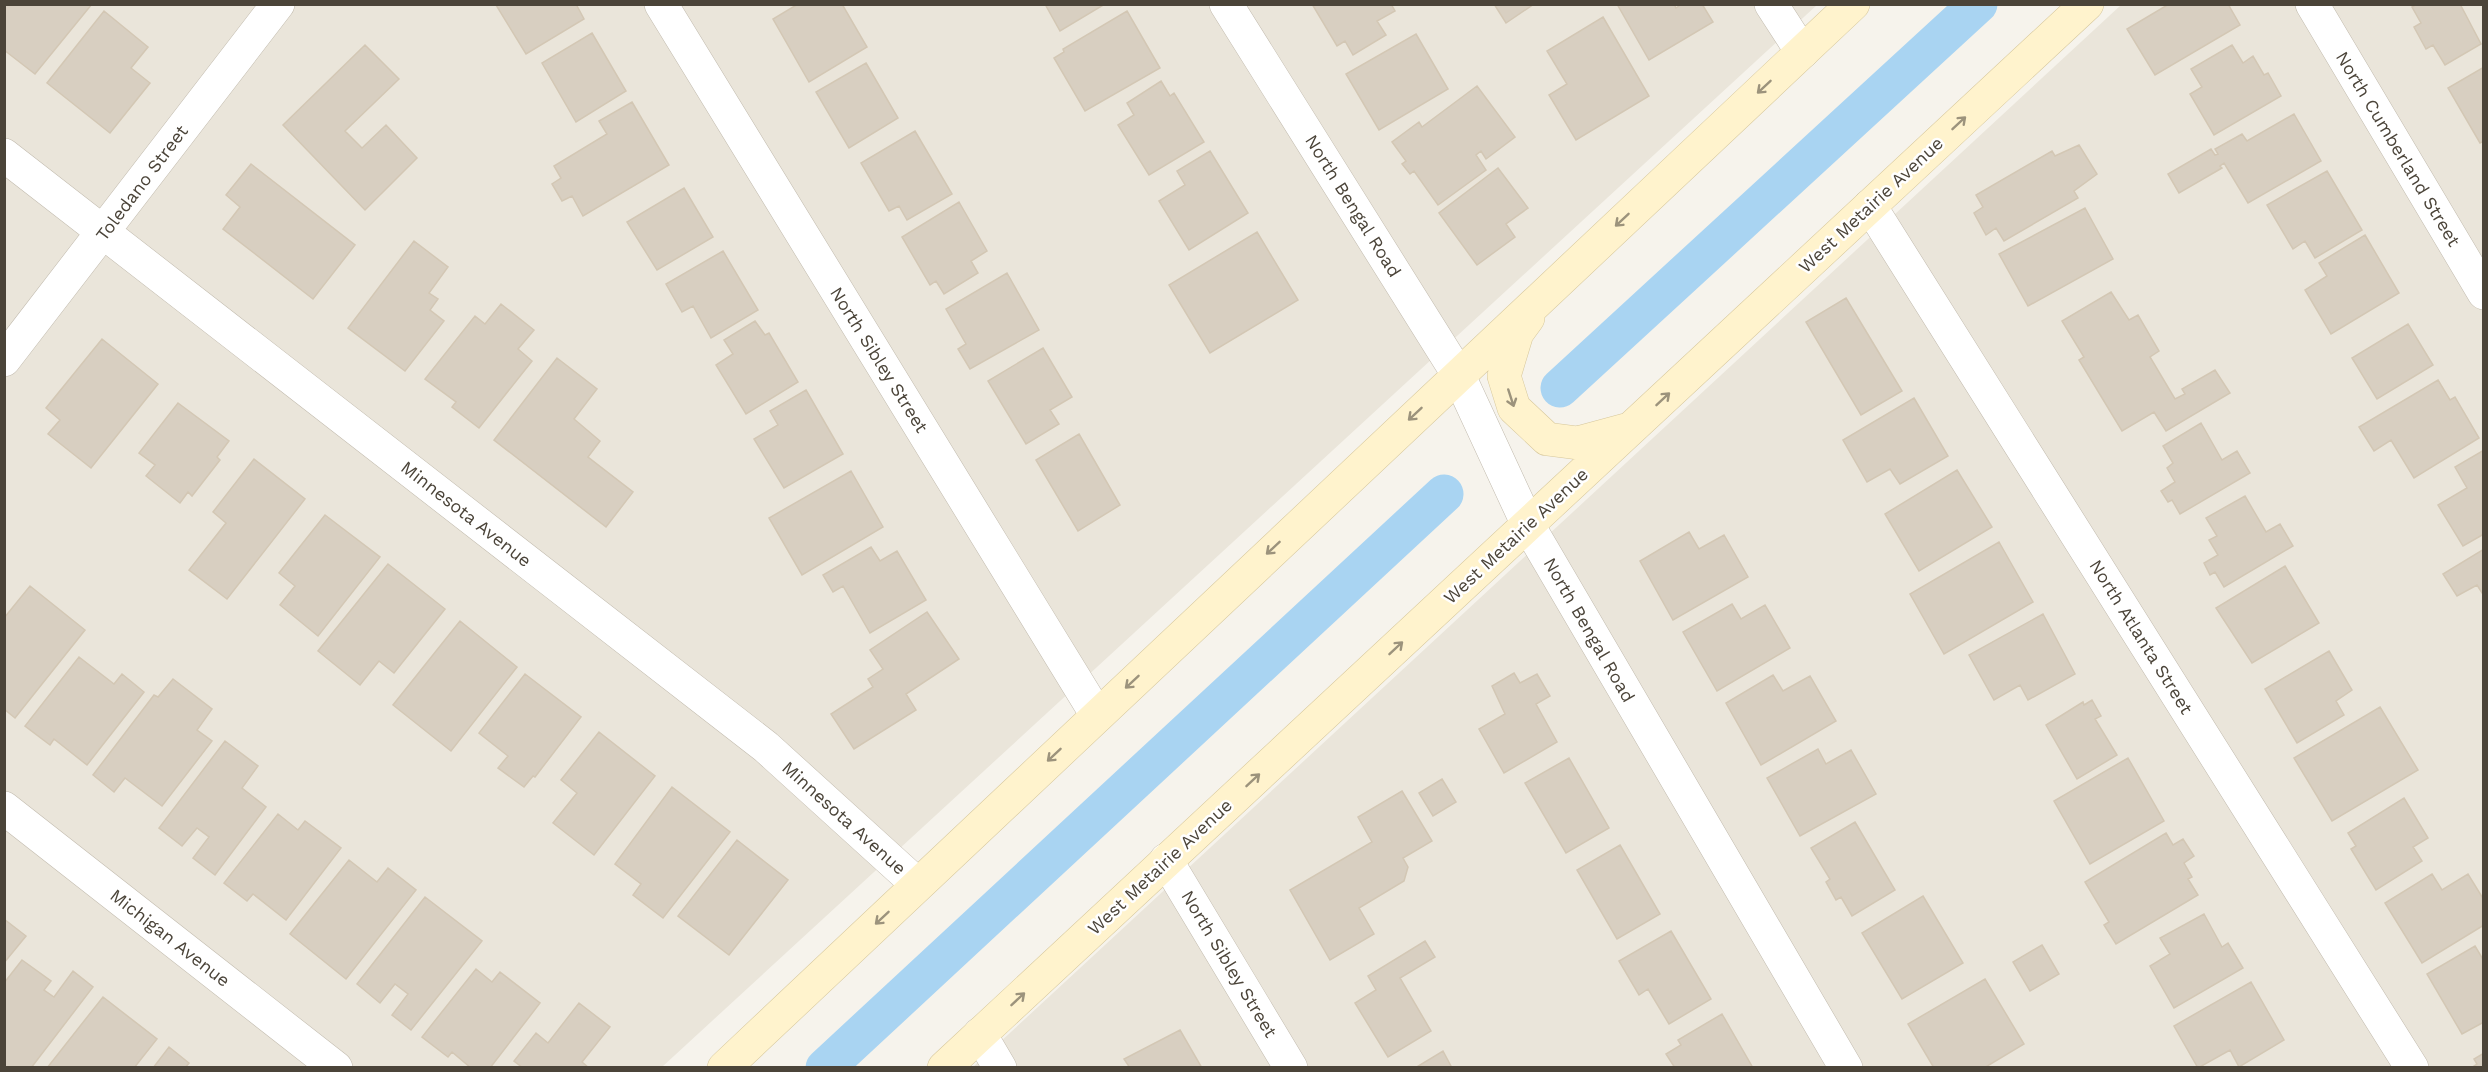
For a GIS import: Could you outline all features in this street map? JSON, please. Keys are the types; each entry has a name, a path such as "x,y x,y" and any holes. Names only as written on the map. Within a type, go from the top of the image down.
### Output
{"main road":[{"path":"723,1068 1853,4"},
{"name":"West Metairie Avenue","path":"944,1068 2087,4"},
{"path":"1548,289 1517,333 1504,376 1514,408 1547,439 1578,443 1631,429"}],"street":[{"name":"Toledano Street","path":"4,360 278,4"},
{"name":"North Sibley Street","path":"661,4 1096,715"},
{"name":"North Bengal Road","path":"1226,4 1458,374 1528,525 1846,1068"},
{"path":"1771,4 1802,52"},
{"name":"North Cumberland Street","path":"2312,4 2484,293"},
{"name":"Minnesota Avenue","path":"4,155 766,747 917,884"},
{"name":"North Atlanta Street","path":"1870,206 2412,1068"},
{"name":"Michigan Avenue","path":"4,808 336,1068"},
{"name":"North Sibley Street","path":"1166,860 1291,1068"},
{"path":"980,1034 1000,1068"}],"shaded area":[{"path":"5,5 1817,5 662,1067 5,1068"},
{"path":"2121,5 2483,5 2483,1067 972,1068"}],"building":[{"path":"4,4 92,4 35,74 4,50"},
{"path":"576,4 584,19 526,54 496,5"},
{"path":"798,4 842,4 867,47 809,82 773,19"},
{"path":"1045,4 1105,4 1060,31"},
{"path":"1312,4 1391,4 1395,11 1377,21 1386,35 1353,55 1345,41 1337,46"},
{"path":"1494,4 1534,4 1506,23"},
{"path":"1617,4 1674,4 1676,8 1682,4 1702,4 1713,22 1649,60"},
{"path":"2169,4 2228,4 2240,25 2155,75 2127,29"},
{"path":"2417,4 2460,4 2481,44 2445,65 2433,45 2426,49 2414,27 2421,23 2412,7"},
{"path":"104,11 148,47 131,68 150,83 110,133 47,83"},
{"path":"1127,11 1160,68 1085,111 1054,58 1064,52 1063,49"},
{"path":"1603,17 1649,96 1576,140 1549,95 1567,84 1547,51"},
{"path":"592,33 626,91 576,122 542,63"},
{"path":"1416,34 1448,89 1379,130 1346,74"},
{"path":"365,45 399,79 345,131 362,148 386,125 417,158 365,210 283,125"},
{"path":"2232,45 2243,63 2253,56 2264,75 2268,73 2281,96 2214,135 2190,94 2202,87 2191,69"},
{"path":"866,63 898,118 849,148 816,92"},
{"path":"2484,67 2484,141 2480,143 2448,88"},
{"path":"1161,81 1170,96 1174,93 1204,142 1149,175 1118,125 1134,115 1127,103"},
{"path":"1477,86 1515,137 1486,159 1481,151 1476,155 1486,170 1438,205 1414,171 1410,174 1402,164 1406,161 1392,142 1419,122 1422,127"},
{"path":"632,102 669,165 583,216 572,196 562,201 552,184 561,178 554,166 607,134 599,121"},
{"path":"2294,114 2321,161 2248,203 2224,163 2220,166 2222,168 2179,193 2168,174 2211,149 2215,155 2218,154 2215,149 2242,134 2247,141"},
{"path":"915,131 952,194 907,220 899,206 889,211 861,163"},
{"path":"2079,145 2097,174 2074,191 2078,198 2004,241 1996,228 1986,235 1974,213 1983,207 1976,195 2052,151 2055,156"},
{"path":"1210,151 1248,213 1189,250 1159,201 1185,185 1177,171"},
{"path":"251,164 355,245 313,299 223,229 240,207 226,195"},
{"path":"1498,168 1528,208 1506,224 1515,237 1477,265 1439,213"},
{"path":"2327,171 2362,230 2315,258 2305,241 2293,249 2267,205"},
{"path":"684,188 713,237 657,270 627,222"},
{"path":"959,202 987,251 971,261 978,273 944,294 936,281 930,285 902,237"},
{"path":"2085,208 2113,259 2028,306 1999,254"},
{"path":"1257,232 1298,300 1210,353 1169,285"},
{"path":"2365,235 2399,293 2331,334 2305,290 2327,276 2319,263"},
{"path":"414,241 448,267 429,293 438,299 430,310 444,321 405,371 348,328"},
{"path":"723,251 758,310 711,338 693,306 682,312 666,284"},
{"path":"1007,273 1039,330 970,369 958,349 966,344 946,309"},
{"path":"2111,292 2129,320 2138,315 2159,351 2150,357 2175,399 2185,394 2182,389 2215,370 2230,393 2166,431 2154,412 2122,431 2079,360 2084,357 2062,321"},
{"path":"1846,298 1902,391 1861,415 1806,322"},
{"path":"501,304 534,330 518,349 532,361 479,428 452,407 456,402 425,379 475,316 485,324"},
{"path":"755,321 765,335 769,333 798,382 746,414 716,365 733,354 724,340"},
{"path":"2408,324 2433,365 2377,399 2352,358"},
{"path":"102,339 158,384 91,468 48,434 60,420 46,408"},
{"path":"1043,348 1072,397 1050,410 1059,424 1026,444 988,381"},
{"path":"557,358 597,389 574,419 600,441 588,457 633,492 606,527 494,440"},
{"path":"2438,380 2450,400 2455,397 2479,438 2414,478 2391,440 2374,451 2359,427"},
{"path":"806,390 843,454 784,488 754,439 778,425 770,411"},
{"path":"1914,398 1948,456 1900,484 1890,469 1867,482 1843,440"},
{"path":"178,403 229,441 217,457 220,460 192,496 188,492 180,503 146,476 155,465 139,453"},
{"path":"2201,423 2222,460 2237,451 2250,473 2180,514 2172,500 2168,502 2161,491 2175,482 2167,468 2173,463 2163,446"},
{"path":"1079,434 1120,505 1078,531 1036,460"},
{"path":"2484,450 2484,534 2463,546 2438,505 2467,488 2455,467"},
{"path":"254,459 305,499 227,599 189,570 226,523 213,512"},
{"path":"1957,470 1992,527 1919,571 1885,514"},
{"path":"851,471 883,527 802,575 769,518"},
{"path":"2245,496 2266,532 2280,524 2293,546 2224,587 2215,572 2210,575 2204,563 2218,555 2209,540 2217,536 2206,518"},
{"path":"325,515 380,557 318,636 280,605 295,586 279,573"},
{"path":"1689,532 1699,549 1724,535 1748,577 1673,620 1640,561"},
{"path":"1999,542 2033,602 1944,654 1910,594"},
{"path":"871,547 880,561 897,551 926,600 870,633 843,586 833,592 823,575"},
{"path":"2484,549 2484,596 2477,585 2457,596 2443,574"},
{"path":"388,564 445,609 394,673 379,661 360,685 318,651"},
{"path":"2285,566 2319,623 2252,663 2216,608"},
{"path":"30,586 85,630 15,718 4,709 4,618"},
{"path":"1732,604 1741,619 1765,605 1790,648 1717,691 1683,632"},
{"path":"927,612 959,659 906,694 916,710 854,749 831,714 873,687 868,679 883,669 870,650"},
{"path":"2043,614 2075,674 2028,700 2020,685 1994,700 1969,655"},
{"path":"460,621 517,667 451,751 393,705"},
{"path":"2329,651 2352,690 2336,701 2344,715 2297,743 2265,689"},
{"path":"79,657 114,684 122,674 144,692 87,765 54,739 50,745 25,726"},
{"path":"1514,673 1520,683 1537,674 1550,696 1536,704 1557,742 1504,773 1479,729 1505,714 1492,686"},
{"path":"525,674 581,717 535,777 533,776 524,787 498,768 508,756 479,733"},
{"path":"1773,675 1783,691 1810,676 1836,721 1761,765 1726,703"},
{"path":"173,679 212,709 197,730 212,741 162,806 125,778 114,792 93,775 154,695 158,697"},
{"path":"2092,700 2101,716 2095,719 2117,755 2077,779 2046,725 2083,702 2084,705"},
{"path":"2380,707 2418,770 2332,821 2294,758"},
{"path":"599,732 655,776 594,855 553,823 577,793 561,780"},
{"path":"225,741 258,766 242,788 266,807 215,875 193,858 209,837 197,828 182,846 159,828"},
{"path":"1818,749 1826,764 1851,750 1876,794 1800,836 1767,778"},
{"path":"1569,758 1609,828 1566,853 1525,783"},
{"path":"2128,758 2164,821 2090,864 2054,801"},
{"path":"1442,779 1456,802 1433,816 1419,793"},
{"path":"672,787 730,832 663,918 633,895 641,884 615,864"},
{"path":"1402,791 1432,841 1403,858 1408,867 1404,881 1359,908 1374,934 1330,960 1290,890 1372,842 1358,817"},
{"path":"2404,798 2428,838 2413,847 2422,861 2376,890 2351,849 2356,846 2348,833"},
{"path":"278,814 298,830 305,821 341,848 286,920 253,894 247,901 224,883"},
{"path":"1855,822 1895,890 1852,916 1841,897 1836,900 1826,882 1830,879 1811,848"},
{"path":"2166,833 2173,845 2183,839 2194,856 2184,863 2192,877 2188,879 2198,895 2116,944 2104,925 2109,922 2085,882"},
{"path":"737,840 788,880 729,955 678,916"},
{"path":"1620,845 1660,914 1617,939 1577,870"},
{"path":"349,860 377,882 388,868 416,890 346,979 290,934"},
{"path":"2432,874 2442,890 2468,874 2484,900 2484,925 2422,963 2385,903"},
{"path":"1923,896 1963,963 1902,999 1862,933"},
{"path":"425,897 482,941 411,1030 392,1015 408,994 395,984 380,1003 357,984"},
{"path":"2204,914 2222,947 2228,943 2243,968 2174,1008 2150,966 2170,954 2160,938"},
{"path":"4,919 26,936 4,963"},
{"path":"1671,931 1711,999 1669,1024 1648,989 1639,995 1619,961"},
{"path":"1425,941 1435,957 1400,978 1431,1031 1388,1057 1355,1003 1376,990 1368,976"},
{"path":"2042,945 2059,974 2030,991 2013,962"},
{"path":"2475,946 2484,961 2484,1022 2462,1034 2427,974"},
{"path":"22,960 51,981 44,990 54,997 73,971 93,987 31,1068 4,1068 4,983"},
{"path":"476,969 492,982 500,972 540,1003 490,1068 471,1068 452,1052 448,1057 422,1037"},
{"path":"1985,979 2024,1044 1984,1068 1934,1068 1908,1024"},
{"path":"2251,982 2284,1040 2239,1067 2230,1050 2198,1068 2174,1026"},
{"path":"103,997 157,1039 134,1068 47,1068"},
{"path":"579,1003 610,1027 582,1062 589,1068 523,1068 514,1061 536,1033 548,1043"},
{"path":"1722,1014 1753,1068 1675,1068 1666,1054 1681,1045 1678,1040"},
{"path":"1180,1030 1202,1068 1130,1068 1124,1059"},
{"path":"169,1047 189,1063 185,1068 153,1068"},
{"path":"1443,1051 1452,1068 1415,1068"},
{"path":"2484,1053 2484,1068 2471,1068 2477,1064 2474,1059"}],"waterway":[{"path":"1560,388 1978,4"},
{"path":"825,1068 1444,494"}]}
